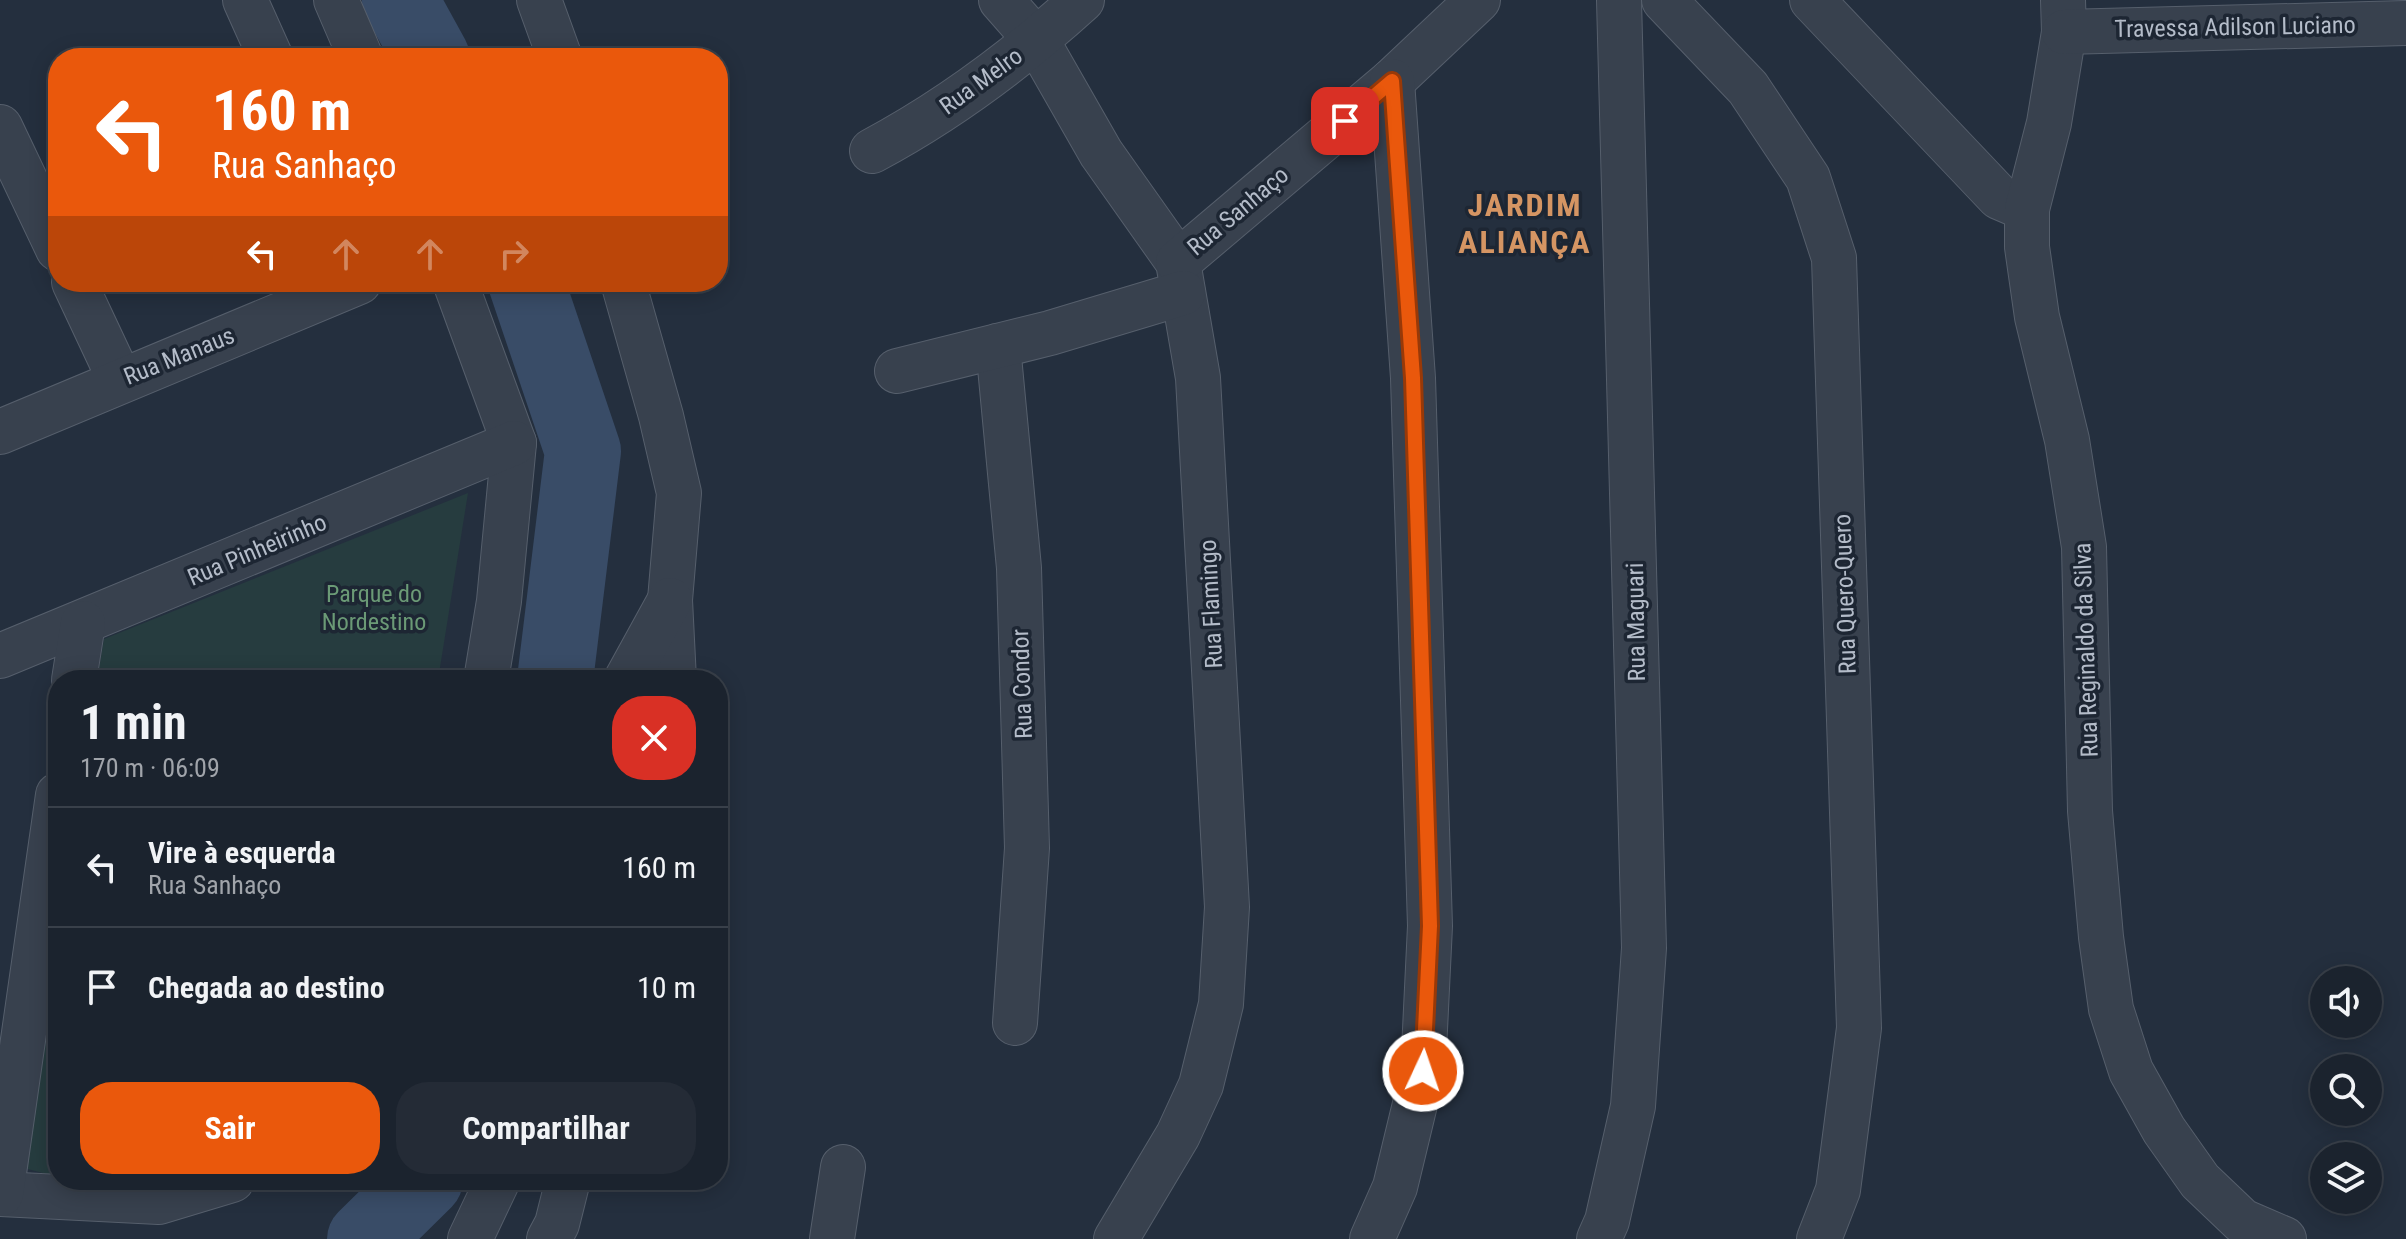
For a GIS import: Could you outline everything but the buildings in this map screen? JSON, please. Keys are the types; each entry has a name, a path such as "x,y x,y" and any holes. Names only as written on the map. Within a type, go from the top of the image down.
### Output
{"street":[{"path":"245,0 267,48"},
{"path":"336,0 357,48"},
{"path":"539,0 556,48"},
{"name":"Rua Flamingo","path":"1001,0 1037,41 1101,153 1180,278 1198,378 1226,892 1221,1004 1201,1085 1178,1135 1116,1239"},
{"name":"Rua Melro","path":"872,151 940,112 1037,41 1082,0"},
{"name":"Rua Sanhaço","path":"897,371 998,346 1180,278 1478,0"},
{"name":"Rua Maguari","path":"1599,1239 1607,1221 1633,1106 1644,948 1619,0"},
{"name":"Rua Quero-Quero","path":"1664,0 1748,88 1808,178 1834,258 1859,1028 1838,1190 1819,1239"},
{"path":"1812,0 1999,197 2027,209"},
{"name":"Rua Reginaldo da Silva","path":"2064,16 2049,123 2027,209 2027,247 2037,317 2067,440 2084,547 2090,811 2111,1009 2131,1071 2164,1130 2236,1230 2284,1239"},
{"name":"Travessa Adilson Luciano","path":"2064,16 2406,23"},
{"path":"1372,1239 1395,1187 1423,1071 1430,926 1413,378 1392,81"},
{"path":"0,127 48,228"},
{"path":"79,292 120,380"},
{"name":"Rua Manaus","path":"0,432 335,292"},
{"path":"459,292 514,443 499,601 488,670"},
{"path":"626,292 679,493 670,600 674,670"},
{"name":"Rua Condor","path":"998,346 1019,568 1027,848 1015,1023"},
{"name":"Rua Pinheirinho","path":"0,656 514,443"},
{"path":"632,670 670,600"},
{"path":"76,670 83,623"},
{"path":"48,864 0,1194 159,1202 199,1190"},
{"path":"832,1239 843,1167"},
{"path":"470,1239 493,1190"},
{"path":"549,1239 557,1224 566,1190"}],"green space":[{"name":"Parque do Nordestino","path":"468,493 440,670 99,670 104,639"},
{"path":"48,1008 48,1174 24,1168"}],"waterway":[{"path":"400,0 426,48"},
{"path":"529,292 583,451 556,670"},
{"path":"365,1239 415,1190"}],"district":[{"name":"JARDIM ALIANÇA","path":"1525,224"}],"route":[{"path":"1345,121 1392,81 1413,378 1430,926 1423,1071"}]}
